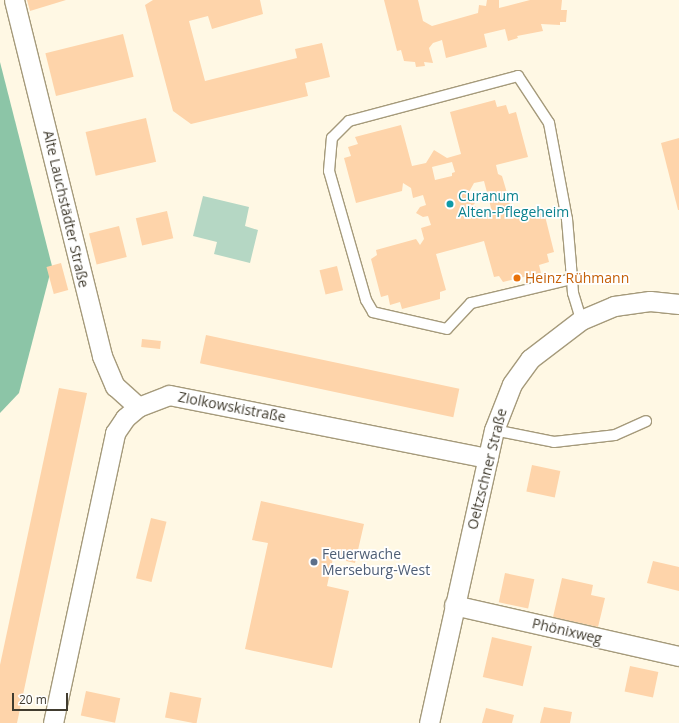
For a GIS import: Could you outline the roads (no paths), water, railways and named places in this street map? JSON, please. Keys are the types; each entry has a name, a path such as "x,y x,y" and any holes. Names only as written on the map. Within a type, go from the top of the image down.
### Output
{"street":[{"name":"Alte Lauchstädter Straße","path":"14,0 102,356 115,386 138,407"},
{"name":"Oeltzschner Straße","path":"429,723 494,430 512,384 530,359 581,320 614,306 650,301 679,304"},
{"name":"Ziolkowskistraße","path":"53,723 115,433 125,418 138,407 169,395 488,458"},
{"name":"Phönixweg","path":"454,605 679,656"}],"lane":[{"path":"572,279 471,303 447,329 374,312 366,300 329,171 332,138 349,121 518,76 549,123 568,219 573,293 581,320"},
{"path":"494,430 554,442 576,441 615,435 646,421"}],"place":[{"name":"Curanum Alten-Pflegeheim","path":"450,204"},
{"name":"Heinz Rühmann","path":"517,278"},
{"name":"Feuerwache Merseburg-West","path":"314,562"}]}
